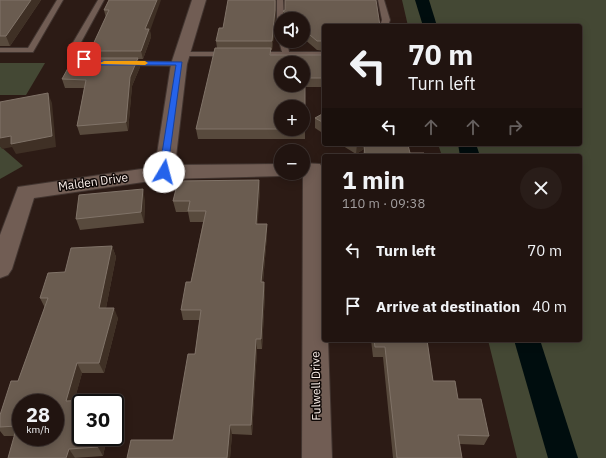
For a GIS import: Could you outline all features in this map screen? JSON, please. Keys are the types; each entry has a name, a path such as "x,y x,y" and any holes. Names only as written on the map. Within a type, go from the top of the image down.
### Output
{"street":[{"path":"164,172 181,59 199,0"},
{"name":"Malden Drive","path":"0,268 25,192 164,172 274,170"},
{"name":"Fulwell Drive","path":"308,180 317,458"}],"lane":[{"path":"0,50 30,50 60,0"},
{"path":"101,0 76,46 88,63 103,63"},
{"path":"280,0 280,12"},
{"path":"381,0 386,20 385,24"},
{"path":"285,48 286,54"},
{"path":"118,63 242,54 322,54"}],"green space":[{"path":"402,0 606,0 606,458 517,458 488,342 582,342 582,154 441,154 439,146 582,146 582,24 408,24"},
{"path":"0,63 45,63 26,95 0,95"},
{"path":"0,146 23,166 0,179"}],"building":[{"path":"0,0 31,0 6,36 0,36"},
{"path":"109,0 157,0 145,29 149,29 141,51 90,51 109,10 104,10"},
{"path":"228,0 275,0 272,41 216,41 219,28 223,28"},
{"path":"285,0 376,0 380,24 322,24 322,41 317,41 310,35 310,12 283,11 285,10"},
{"path":"215,48 271,48 270,55 322,55 322,78 310,78 310,56 274,56 274,92 305,92 305,100 274,100 274,129 196,129"},
{"path":"138,58 130,77 126,122 77,126 86,80 62,79 73,59"},
{"path":"48,93 52,136 11,144 11,136 0,138 0,102"},
{"path":"322,114 322,122 315,118"},
{"path":"364,146 408,146 410,153 424,154 365,154"},
{"path":"259,180 256,224 267,224 261,282 264,282 261,339 256,339 251,425 230,425 227,458 127,458 131,440 173,440 188,354 195,354 201,310 181,310 186,282 191,282 206,211 188,211 190,201 173,201 178,181"},
{"path":"143,189 141,212 76,219 79,195"},
{"path":"112,246 99,308 114,308 99,363 77,363 66,401 72,401 72,446 98,447 69,449 66,458 8,458 12,444 12,446 64,446 64,394 12,394 12,426 0,427 0,415 11,381 18,381 48,298 40,298 48,273 65,272 71,248"},
{"path":"374,342 427,342 433,381 455,381 458,399 481,399 489,436 458,435 462,458 397,458 385,347 375,347"}],"waterway":[{"path":"422,0 429,24"},
{"path":"468,146 470,154"},
{"path":"528,342 563,458"}],"slow traffic":[{"path":"104,63 145,63"}],"route":[{"path":"84,59 88,63 179,64 164,172"}]}
